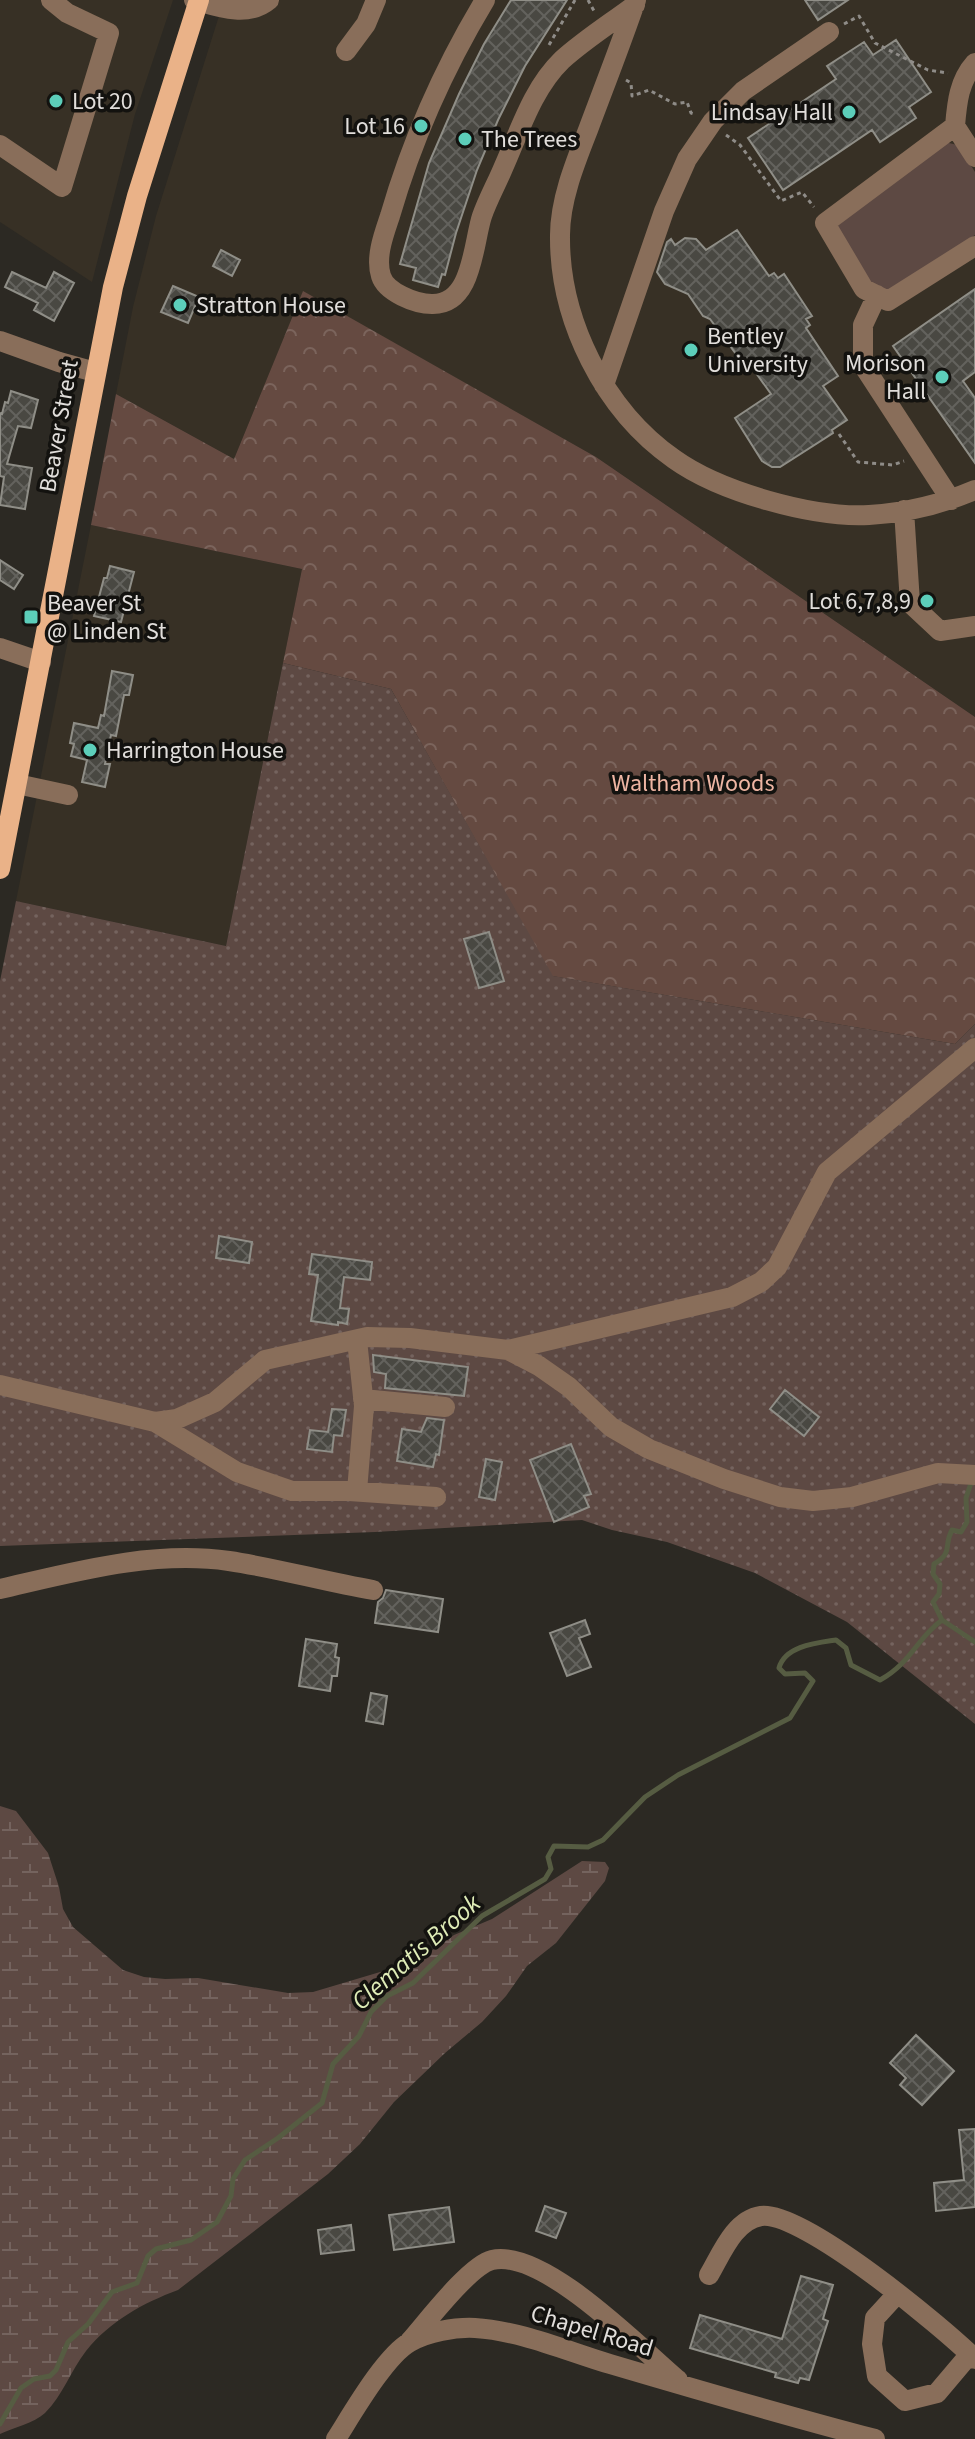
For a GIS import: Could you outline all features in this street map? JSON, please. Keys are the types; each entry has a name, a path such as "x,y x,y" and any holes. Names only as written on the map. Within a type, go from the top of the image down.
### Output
{"main road":[{"name":"Beaver Street","path":"0,869 95,372 128,230 197,0"}],"street":[{"path":"0,145 62,187 109,33 67,13 51,0"},
{"path":"197,0 244,10 256,8 269,0"},
{"path":"346,51 366,24 376,0"},
{"path":"485,0 453,58 419,131 379,255 381,277 394,292 432,304 445,301 460,289 470,271 482,217 539,88 561,61 636,3"},
{"path":"636,3 576,160 559,234 569,311 604,385 638,427 674,459 717,483 757,497 811,510 867,515 951,500 975,490"},
{"path":"604,385 659,225 687,159 713,121 743,91 829,32"},
{"path":"970,69 957,102 955,126 975,157"},
{"path":"955,126 825,223 864,289 888,301 975,246"},
{"path":"877,295 863,325 863,365 951,500"},
{"path":"0,341 95,372"},
{"path":"904,510 910,603 940,631 975,626"},
{"path":"0,648 41,662"},
{"path":"17,784 68,795"},
{"path":"155,1422 177,1419 215,1402 265,1360 367,1337 410,1338 508,1350 732,1297 761,1282 777,1267 827,1172 975,1048"},
{"path":"357,1340 363,1399 357,1491"},
{"path":"508,1350 569,1387 611,1427 649,1449 780,1497 813,1501 852,1497 917,1477 938,1473 968,1474"},
{"path":"0,1385 155,1422 207,1455 264,1482 292,1491 357,1491 436,1497"},
{"path":"363,1399 445,1407"},
{"path":"0,1589 98,1566 191,1559 228,1561 373,1590"},
{"path":"709,2275 733,2235 748,2221 761,2216 779,2218 859,2265 897,2294 972,2357 937,2393 905,2401 877,2376 872,2344 875,2318 897,2294"},
{"path":"336,2439 385,2368 470,2273 491,2260 522,2262 559,2279 684,2385"},
{"name":"Chapel Road","path":"409,2342 453,2329 499,2331 875,2439"}],"path":[{"path":"546,50 575,0"},
{"path":"588,0 594,12"},
{"path":"829,32 859,16 875,43 928,70 970,69"},
{"path":"631,84 632,96 649,90 675,104 687,102 689,110"},
{"path":"724,133 740,145 781,201 802,192 825,223"},
{"path":"839,434 858,462 893,465 920,455"}],"shaded area":[{"name":"Lot 20","path":"0,0 173,0 135,114 92,282 0,222"},
{"name":"Bentley University","path":"224,0 975,0 975,717 596,457 303,292 234,459 116,394 133,307 156,216"},
{"path":"91,525 302,569 226,946 16,901"}],"green space":[{"path":"944,142 958,145 975,172 975,235 892,292 873,286 837,226"},
{"name":"Waltham Woods","path":"303,291 596,457 975,717 975,1024 955,1044 552,976 391,689 283,663 302,569 91,525 116,394 234,459"},
{"path":"283,663 391,689 553,976 955,1044 975,1024 975,1724 847,1622 755,1573 667,1542 582,1520 375,1532 0,1546 0,981 16,901 226,946"},
{"path":"0,1806 16,1811 48,1853 63,1909 73,1927 123,1970 144,1977 198,1978 288,1993 313,1992 417,1961 454,1935 492,1919 582,1861 605,1862 609,1868 605,1881 556,1943 527,1966 506,1996 482,2022 394,2102 360,2144 328,2174 178,2290 116,2322 86,2351 45,2413 0,2434"}],"building":[{"name":"The Trees","path":"511,0 567,0 525,66 498,120 477,170 445,275 442,274 438,287 413,280 416,268 400,264 429,163 484,44"},
{"path":"805,0 848,0 818,20"},
{"name":"Lindsay Hall","path":"896,40 931,92 909,107 916,118 880,142 872,130 783,190 748,138 836,79 827,66 864,42 873,55"},
{"path":"737,230 769,276 774,273 778,278 784,274 812,316 806,319 810,325 806,328 838,376 823,386 847,420 832,430 833,433 780,467 772,467 762,461 735,418 771,394 746,359 742,362 688,294 665,284 657,272 667,242 671,239 675,245 685,238 696,239 706,250"},
{"path":"221,250 240,260 232,276 213,266"},
{"path":"12,272 46,288 54,272 74,283 54,321 34,310 38,303 5,287"},
{"name":"Stratton House","path":"173,286 199,297 188,323 161,312"},
{"name":"Morison Hall","path":"975,289 975,372 963,381 975,398 975,463 893,346"},
{"path":"11,391 38,400 31,428 18,426 7,464 32,468 25,509 0,505 4,477 0,476 0,413 5,402 8,403"},
{"path":"0,560 23,575 14,589 0,580"},
{"path":"110,566 134,572 121,622 94,616"},
{"name":"Harrington House","path":"112,671 133,675 129,695 124,695 116,736 111,735 105,764 110,764 105,787 82,782 87,760 71,756 74,744 70,743 74,723 98,728 101,715 104,716"},
{"path":"489,932 504,981 479,988 464,939"},
{"path":"219,1236 252,1242 249,1263 216,1258"},
{"path":"312,1254 372,1262 370,1280 344,1277 340,1308 349,1309 347,1324 311,1321 318,1275 309,1274"},
{"path":"373,1355 468,1367 464,1396 385,1388 386,1374 374,1372"},
{"path":"785,1390 819,1417 804,1436 770,1409"},
{"path":"332,1409 346,1410 342,1436 334,1435 332,1452 307,1449 310,1430 328,1432"},
{"path":"427,1418 444,1420 439,1455 436,1454 433,1467 397,1461 402,1429 421,1432"},
{"path":"571,1444 591,1494 584,1496 589,1507 554,1522 530,1460"},
{"path":"486,1459 502,1462 495,1500 479,1497"},
{"path":"386,1590 443,1599 438,1632 375,1623 378,1602"},
{"path":"585,1620 590,1634 579,1638 591,1667 567,1676 550,1633"},
{"path":"306,1639 337,1644 337,1676 332,1676 330,1691 299,1686"},
{"path":"371,1693 387,1696 383,1724 366,1721"},
{"path":"916,2035 954,2071 922,2105 900,2085 906,2078 890,2063"},
{"path":"975,2129 975,2207 936,2211 934,2183 964,2180 959,2130"},
{"path":"545,2206 566,2213 556,2238 536,2231"},
{"path":"449,2207 454,2242 394,2250 389,2215"},
{"path":"351,2225 354,2250 321,2254 318,2230"},
{"path":"801,2276 833,2285 823,2319 828,2321 809,2380 800,2378 798,2383 775,2377 776,2373 690,2348 700,2315 782,2339"}],"waterway":[{"name":"Clematis Brook","path":"0,2424 21,2388 34,2379 50,2376 56,2370 68,2342 88,2324 112,2292 137,2283 148,2256 156,2249 191,2240 217,2222 231,2196 233,2179 245,2160 322,2103 333,2064 359,2036 371,2012 387,1996 413,1983 482,1916 545,1879 551,1869 548,1857 554,1846 588,1847 603,1840 645,1797 678,1775 790,1718 813,1681 805,1673 785,1674 779,1668 794,1650 836,1640 846,1648 851,1665 880,1680 900,1666 942,1620 933,1602 939,1594 940,1584 933,1574 934,1564 944,1556 952,1530 961,1532 967,1522 966,1498 972,1480"},
{"path":"942,1620 975,1642"}],"place":[{"name":"Lot 20","path":"56,101"},
{"name":"Lindsay Hall","path":"849,112"},
{"name":"Lot 16","path":"421,126"},
{"name":"The Trees","path":"465,139"},
{"name":"Stratton House","path":"180,305"},
{"name":"Bentley University","path":"691,350"},
{"name":"Morison Hall","path":"942,377"},
{"name":"Lot 6,7,8,9","path":"927,601"},
{"name":"Beaver St @ Linden St","path":"31,617"},
{"name":"Harrington House","path":"90,750"}]}
